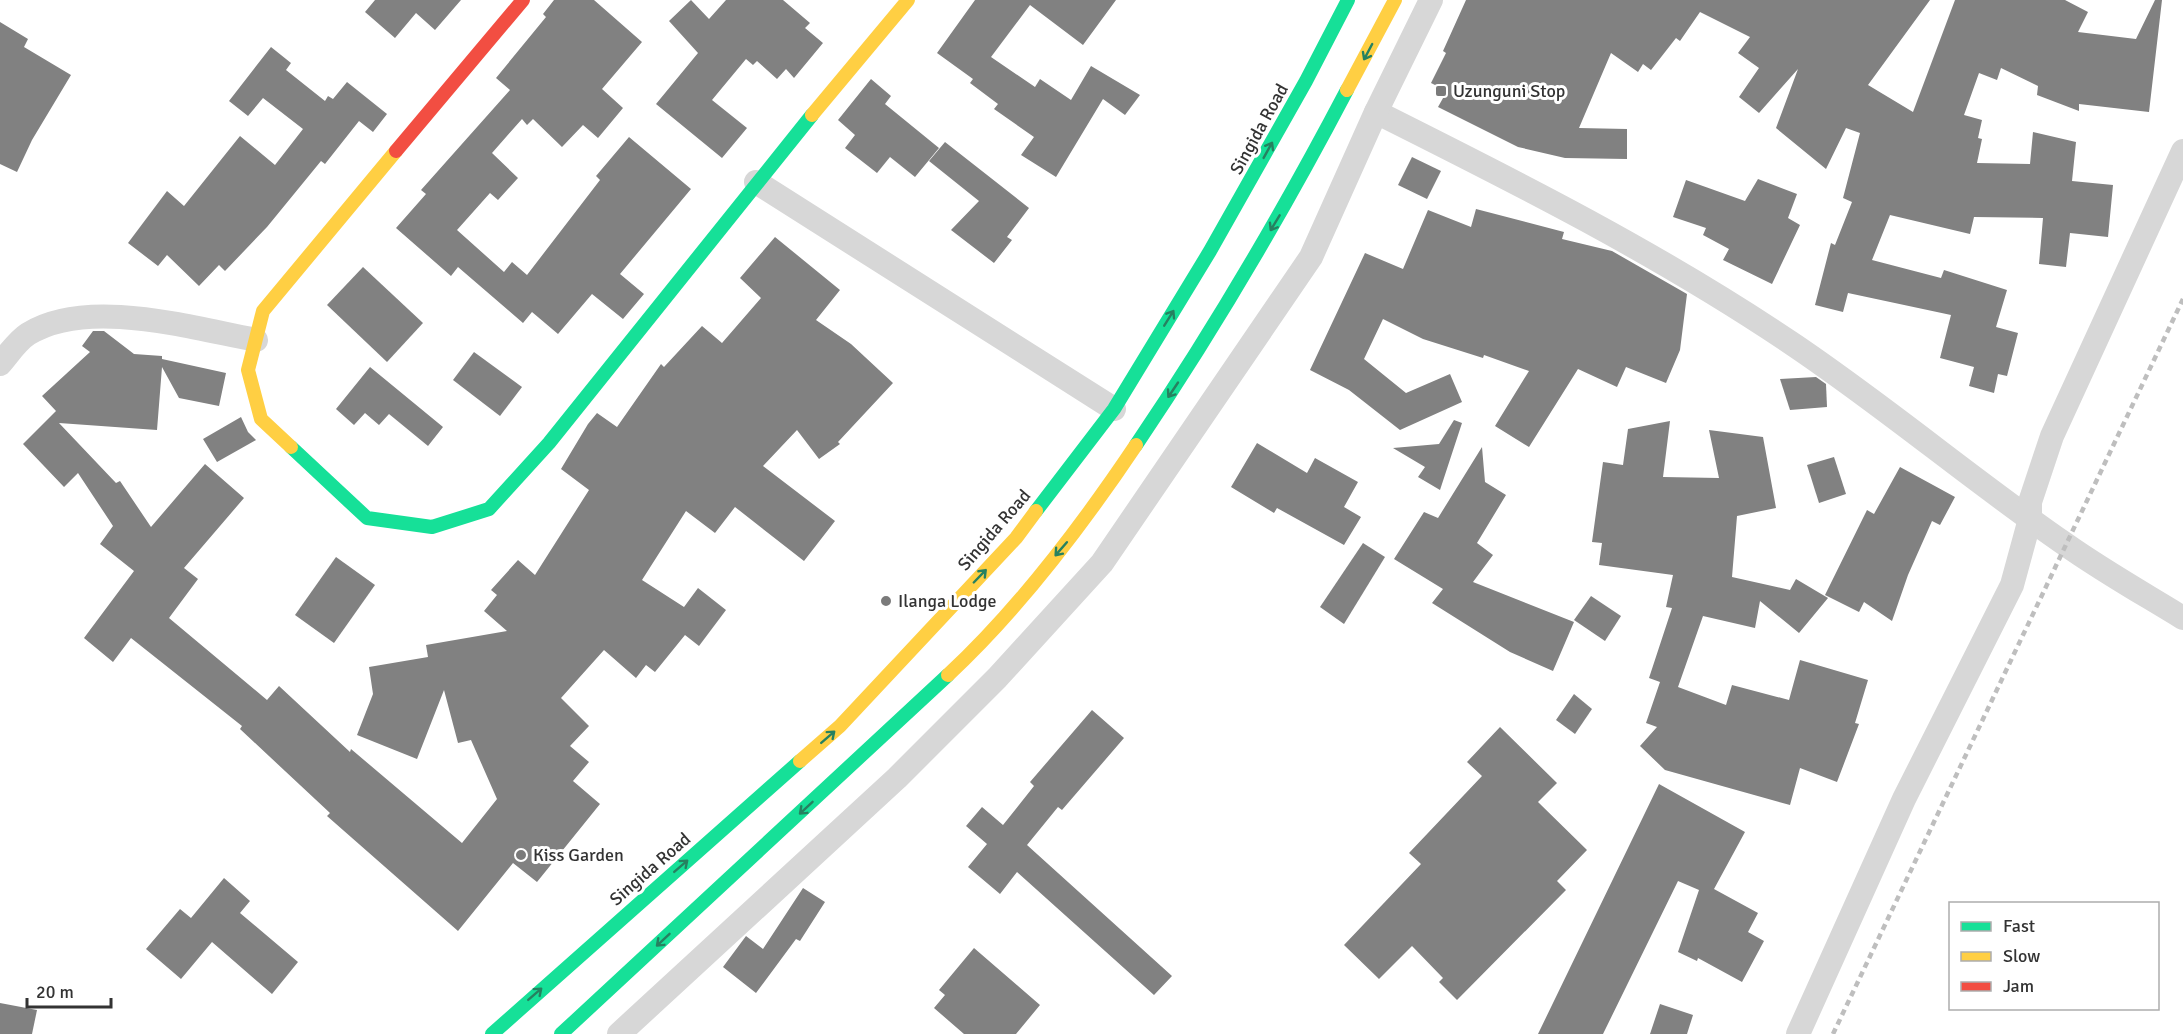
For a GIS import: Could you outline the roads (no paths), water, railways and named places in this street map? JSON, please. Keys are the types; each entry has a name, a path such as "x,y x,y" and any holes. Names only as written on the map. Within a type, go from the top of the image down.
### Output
{"main road":[{"path":"523,0 263,310 248,370 261,419 367,518 432,527 489,509 549,443 756,183 908,0"},
{"name":"Singida Road","path":"492,1034 840,726 1016,538 1114,409 1216,241 1306,81 1348,0"},
{"path":"561,1034 972,652 1088,517 1182,377 1292,196 1395,0"}],"street":[{"path":"619,1034 897,778 997,678 1102,563 1311,257 1431,0"},
{"path":"1377,112 1524,186 1674,267 1791,343 1914,430 2030,519 2183,618"},
{"path":"1798,1034 1904,799 2012,585 2030,519 2030,502 2052,436 2183,151"},
{"path":"756,183 1114,409"},
{"path":"0,364 26,335 55,321 124,316 256,340"}],"railway":[{"path":"1833,1034 2183,299"}],"place":[{"name":"Uzunguni Stop","path":"1441,91"},
{"name":"Ilanga Lodge","path":"886,601"},
{"name":"Kiss Garden","path":"521,855"}]}
